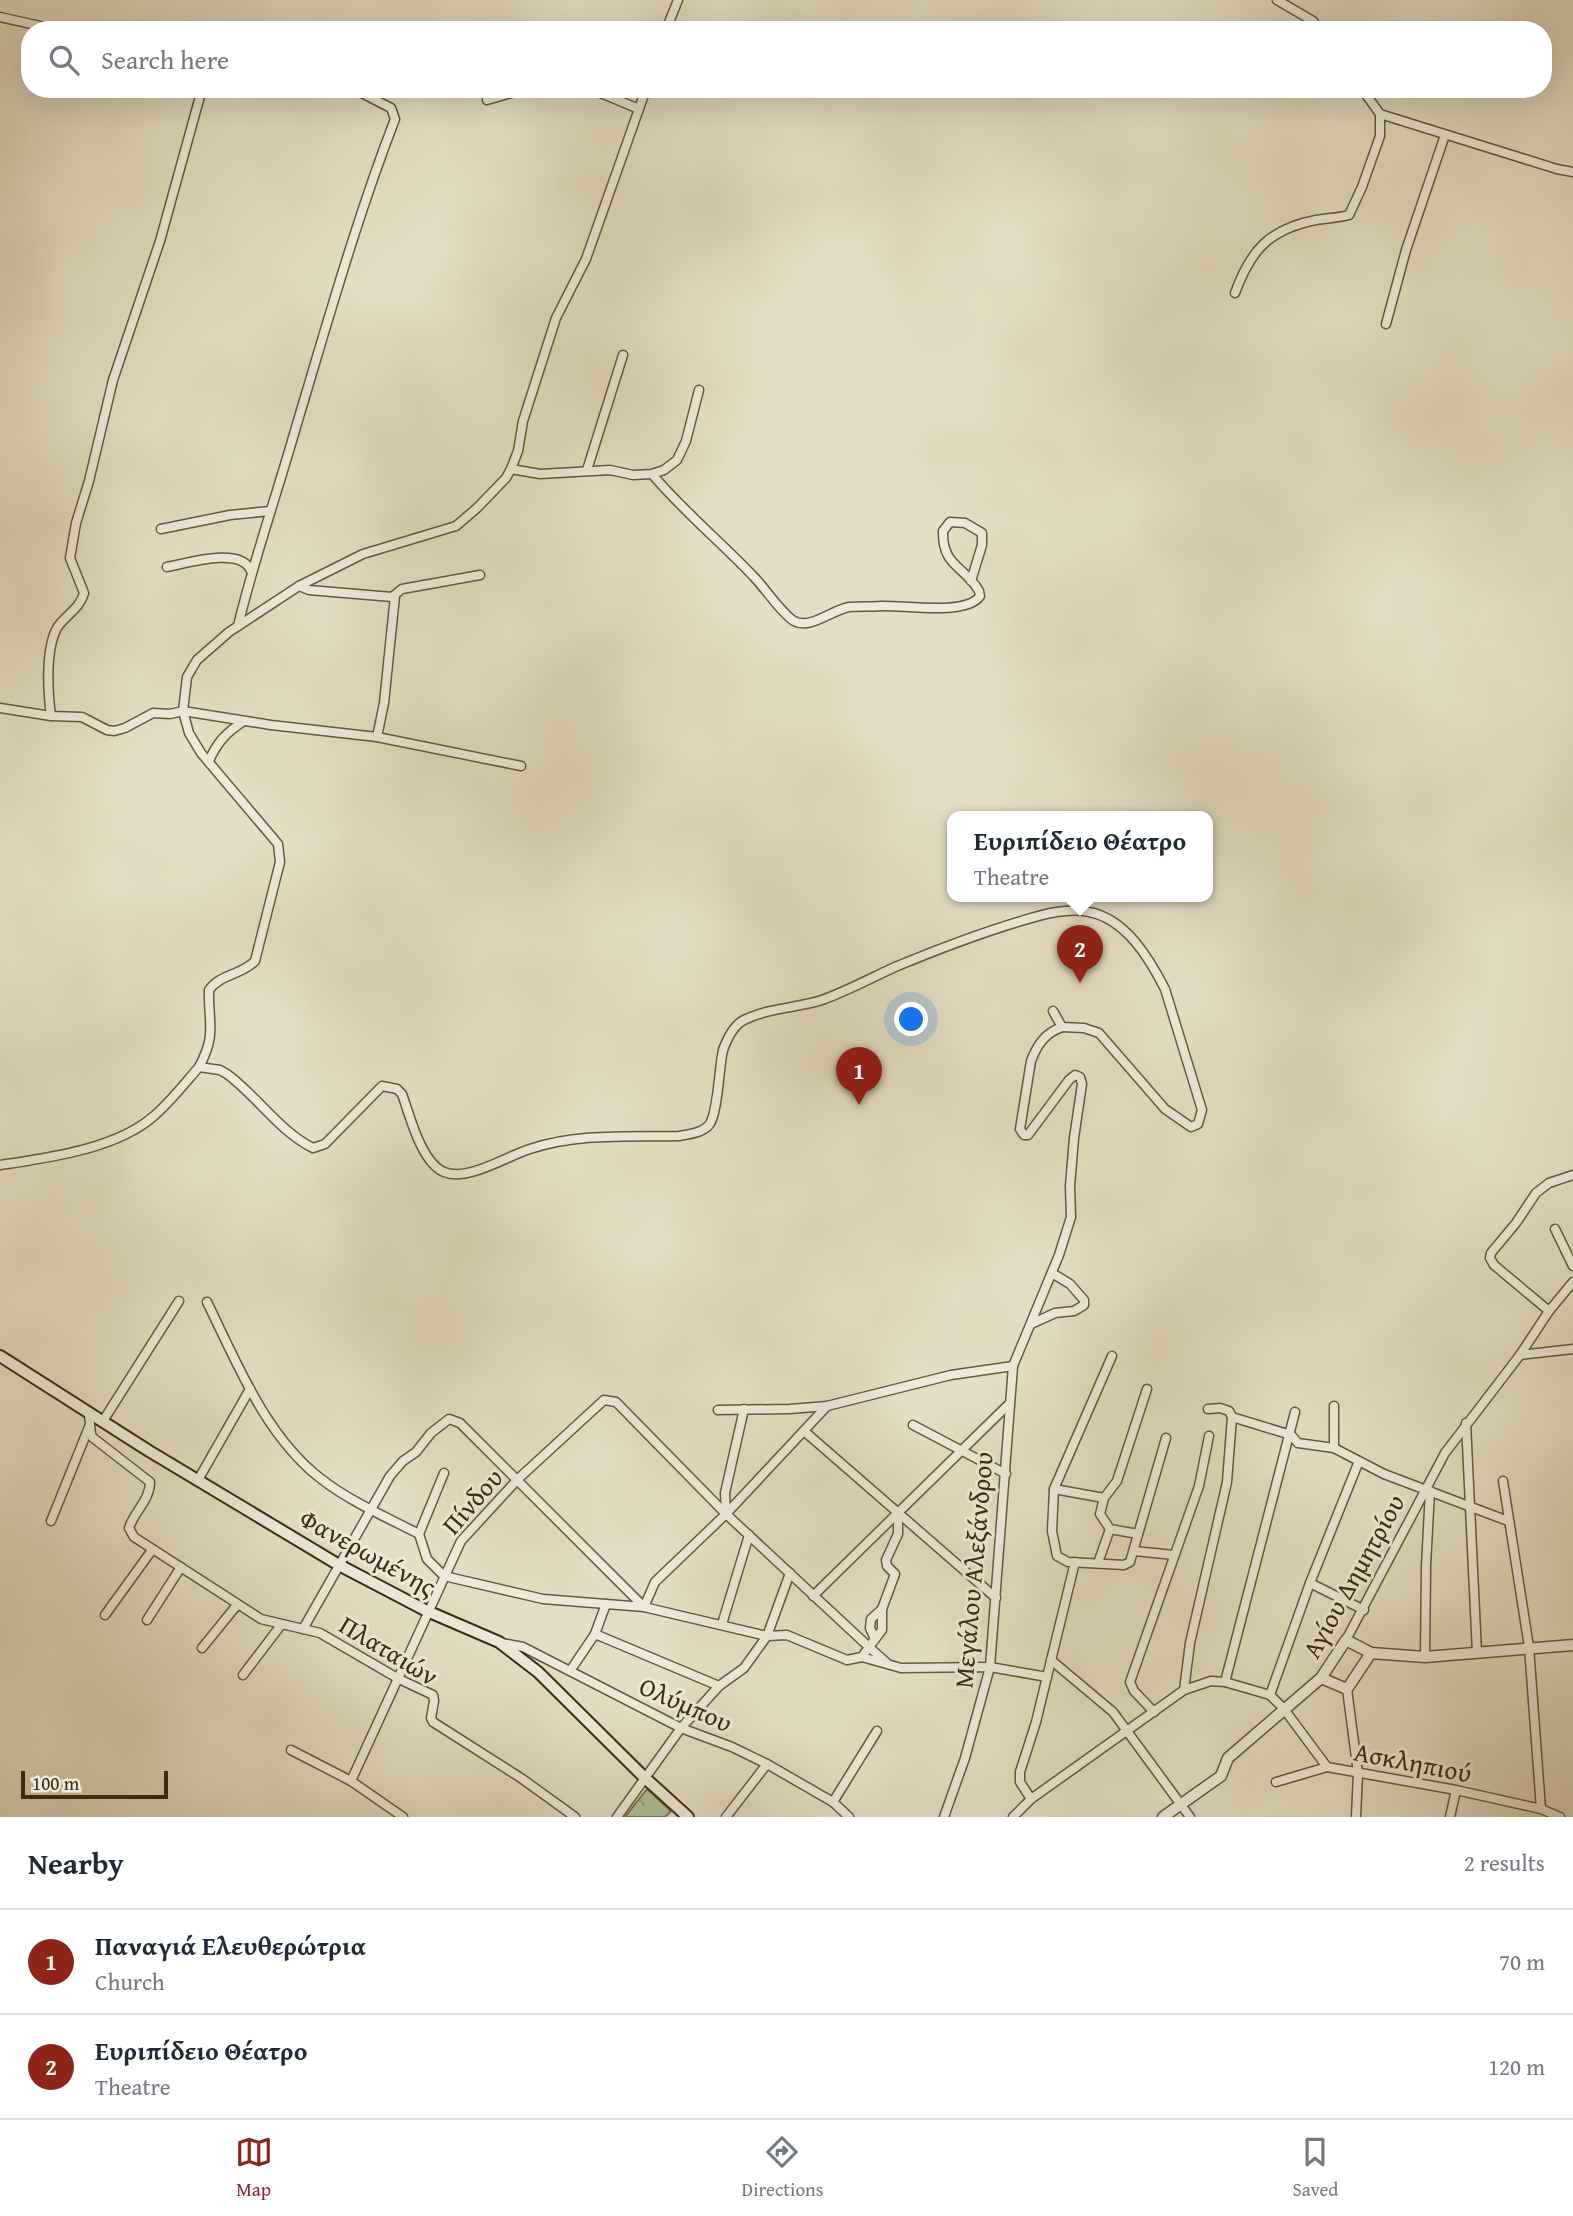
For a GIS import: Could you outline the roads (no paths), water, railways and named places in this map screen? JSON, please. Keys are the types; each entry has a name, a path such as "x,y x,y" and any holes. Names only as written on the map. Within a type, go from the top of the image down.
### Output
{"main road":[{"name":"Φανερωμένης","path":"0,1356 88,1413 339,1565 427,1611 499,1642 538,1672 681,1815"}],"street":[{"path":"670,21 678,0"},
{"path":"1277,0 1313,21"},
{"path":"0,17 21,22"},
{"path":"51,716 47,676 55,633 61,623 79,606 84,593 71,558 76,523 113,380 160,241 200,98"},
{"path":"238,626 251,571 365,196 394,119 391,108 372,98"},
{"path":"487,100 494,98"},
{"path":"613,98 639,109"},
{"path":"0,1165 63,1154 130,1132 154,1116 199,1067 211,1039 209,990 217,981 242,971 255,961 280,862 278,844 189,733 183,711 187,677 197,660 212,645 299,586 363,554 456,526 477,508 512,469 535,378 556,318 586,259 643,98"},
{"path":"1235,293 1256,253 1273,234 1285,228 1349,215 1380,136 1380,114 1368,98"},
{"path":"1380,114 1573,172"},
{"path":"1386,324 1406,250 1445,135"},
{"path":"587,470 623,355"},
{"path":"512,469 540,474 587,470 652,474 664,470 677,460 686,441 699,390"},
{"path":"652,474 669,495 749,572 786,614 802,624 852,607 898,605 942,608 973,603 980,596 979,591 951,562 944,549 943,531 950,523 965,523 982,533 982,545 971,582"},
{"path":"161,529 230,515 270,511"},
{"path":"167,567 219,557 242,561 251,571"},
{"path":"377,737 384,703 395,596 402,589 480,575"},
{"path":"299,586 309,590 395,596"},
{"path":"0,708 82,718 114,731 153,713 170,714 183,711 377,737 521,766"},
{"path":"209,761 220,740 244,721"},
{"path":"199,1067 220,1070 227,1074 278,1122 313,1148 326,1144 382,1086 397,1089 402,1094 425,1153 435,1167 446,1173 473,1171 522,1152 564,1141 694,1133 708,1127 714,1115 723,1050 726,1041 741,1021 821,1000 990,930 1045,915 1077,910 1113,921 1138,946 1157,974 1165,989 1202,1110 1198,1124 1191,1126 1165,1110 1099,1033 1084,1028 1062,1027 1053,1012"},
{"name":"Μεγάλου Αλεξάνδρου","path":"944,1817 965,1758 990,1667 1013,1366 1052,1273 1071,1217 1070,1186 1082,1084 1080,1077 1075,1075 1069,1080 1028,1135 1024,1135 1020,1129 1035,1051 1048,1034 1062,1027"},
{"path":"1549,1311 1494,1265 1490,1258 1536,1193 1549,1183 1573,1175"},
{"path":"1555,1229 1573,1266"},
{"path":"1031,1324 1055,1313 1074,1311 1084,1305 1084,1300 1070,1284 1052,1273"},
{"name":"Αγίου Δημητρίου","path":"1163,1817 1220,1776 1228,1758 1321,1678 1364,1610 1445,1453 1573,1282"},
{"path":"103,1421 180,1301"},
{"path":"207,1302 250,1388 284,1441 328,1484 419,1534"},
{"path":"1520,1355 1573,1349"},
{"path":"1112,1356 1054,1489 1052,1531 1055,1552 1062,1560 1126,1564 1130,1562 1166,1438"},
{"path":"718,1410 827,1406 940,1377 1013,1366"},
{"path":"198,1480 250,1388"},
{"path":"1138,1534 1110,1529 1100,1514 1104,1499 1117,1481 1147,1390"},
{"name":"Πίνδου","path":"351,1782 461,1541 518,1479 604,1401 616,1402 726,1514"},
{"path":"813,1596 1009,1405"},
{"path":"644,1607 655,1582 726,1514 827,1406"},
{"path":"1334,1406 1334,1448"},
{"path":"1184,1690 1190,1643 1227,1482 1232,1418 1229,1411 1220,1408 1208,1409"},
{"path":"744,1409 725,1493 726,1514 888,1665"},
{"path":"1225,1682 1295,1412"},
{"path":"51,1521 89,1427 88,1413"},
{"path":"1232,1418 1291,1435 1298,1443 1334,1448 1384,1474 1508,1521"},
{"path":"303,1629 390,1476 416,1452 431,1433 449,1419 460,1423 644,1607"},
{"path":"1466,1423 1477,1653"},
{"path":"913,1425 1006,1474"},
{"name":"Πλαταιών","path":"89,1427 92,1437 149,1482 150,1492 130,1528 134,1537 261,1619 320,1633 399,1679 433,1695 433,1722 575,1817"},
{"path":"804,1431 996,1598"},
{"path":"1154,1712 1134,1691 1130,1682 1199,1486 1209,1436"},
{"path":"1013,1817 1031,1799 1184,1690 1211,1681 1249,1687 1270,1695 1310,1583 1359,1461"},
{"path":"444,1474 419,1534 427,1559 444,1576 543,1599 644,1607 767,1636 787,1635 847,1660 862,1657 901,1668 990,1667 1047,1677"},
{"path":"1503,1481 1529,1647 1541,1809"},
{"path":"1054,1489 1104,1499"},
{"path":"1425,1657 1428,1490"},
{"path":"875,1639 870,1628 871,1619 882,1609 895,1574 887,1566 886,1560 898,1534 898,1514"},
{"path":"1098,1563 1110,1529"},
{"path":"722,1624 749,1535"},
{"path":"105,1615 152,1550"},
{"path":"1134,1551 1174,1555"},
{"path":"1031,1799 1020,1782 1020,1772 1075,1562"},
{"path":"147,1620 181,1567"},
{"path":"617,1817 681,1728 719,1686 744,1668 767,1636 790,1573"},
{"path":"1310,1583 1364,1610"},
{"path":"570,1671 595,1634 606,1604"},
{"path":"202,1648 237,1605"},
{"path":"862,1657 882,1630 882,1609"},
{"path":"243,1675 281,1625"},
{"path":"595,1634 719,1686"},
{"path":"1346,1640 1371,1653 1425,1657 1573,1644"},
{"name":"Ολύμπου","path":"499,1642 523,1647 681,1728 732,1747 833,1802 849,1817"},
{"path":"1356,1817 1358,1773 1347,1689 1371,1653"},
{"path":"1051,1660 1113,1712 1190,1817"},
{"path":"1321,1678 1347,1689"},
{"name":"Ασκληπιού","path":"1270,1695 1284,1709 1327,1767 1456,1790 1541,1809 1560,1817"},
{"path":"833,1802 877,1731"},
{"path":"291,1749 351,1782 403,1817"},
{"path":"726,1817 766,1764"},
{"path":"1276,1782 1327,1767"},
{"path":"1450,1817 1456,1790"}],"place":[{"name":"Ευριπίδειο Θέατρο","path":"1080,983"},
{"name":"Παναγιά Ελευθερώτρια","path":"859,1105"}]}
